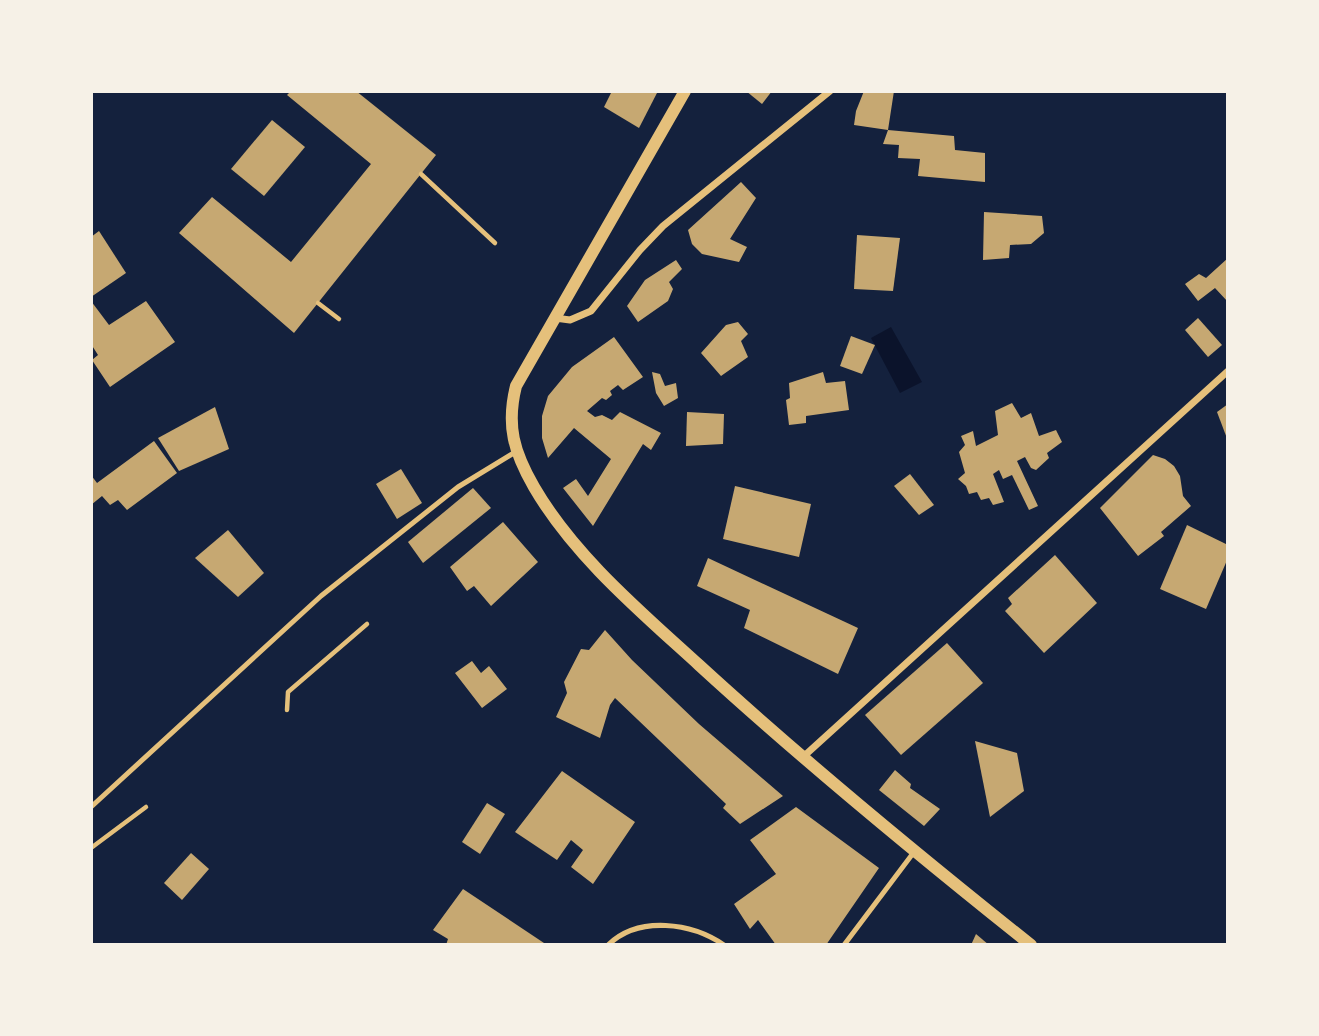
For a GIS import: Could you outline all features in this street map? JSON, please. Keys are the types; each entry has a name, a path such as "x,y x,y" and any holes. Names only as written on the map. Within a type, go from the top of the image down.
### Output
{"street":[{"path":"685,91 516,386 509,414 518,451 535,488 558,524 643,614 914,852 1031,945"},
{"path":"555,318 570,320 591,312 639,250 663,226 830,91"},
{"path":"803,757 1228,371"}],"lane":[{"path":"91,807 321,596 458,487 518,451"},
{"path":"844,945 914,852"},
{"path":"608,945 624,933 644,928 687,926 724,945"}],"path":[{"path":"421,174 495,243"},
{"path":"318,303 339,319"},
{"path":"287,710 288,692 367,624"},
{"path":"91,848 146,807"}],"water":[{"path":"891,327 922,382 900,393 871,338"}],"building":[{"path":"291,91 356,91 436,155 294,333 179,233 212,197 291,262 371,164 287,95"},
{"path":"612,91 658,91 639,128 604,107"},
{"path":"746,91 772,91 762,104"},
{"path":"864,91 894,91 888,130 854,125"},
{"path":"272,120 305,147 264,196 231,169"},
{"path":"888,130 954,136 955,150 985,153 985,182 918,176 920,159 898,158 899,145 883,144"},
{"path":"741,182 756,198 730,239 747,247 739,262 702,254 692,244 688,230"},
{"path":"984,212 1042,216 1044,233 1031,244 1010,245 1009,258 983,260"},
{"path":"99,231 126,273 91,297 91,237"},
{"path":"857,235 900,238 893,291 854,289"},
{"path":"1228,258 1228,302 1215,288 1198,301 1185,284 1199,274 1206,278"},
{"path":"676,260 682,269 669,282 673,289 668,301 638,322 627,306 645,280"},
{"path":"91,301 109,325 146,301 175,342 110,387 92,360 98,355 91,344"},
{"path":"1198,318 1222,345 1208,357 1185,330"},
{"path":"738,322 748,334 741,341 748,357 721,376 701,353 726,325"},
{"path":"851,336 875,345 862,374 840,366"},
{"path":"614,337 643,377 623,390 618,385 610,391 612,395 606,400 602,398 587,411 595,417 602,415 612,420 620,412 661,433 651,450 643,444 593,526 563,488 576,479 588,496 611,459 574,428 548,458 542,438 542,416 548,396 572,367"},
{"path":"652,372 660,374 665,386 676,383 678,398 664,406 656,393"},
{"path":"823,372 826,383 845,381 849,410 806,416 806,423 789,425 786,400 790,398 789,383"},
{"path":"1012,403 1021,418 1031,413 1039,436 1056,430 1062,442 1047,453 1049,458 1036,470 1031,468 1025,457 1017,461 1038,506 1029,510 1012,475 1003,479 999,470 993,474 1004,502 993,505 989,498 981,500 977,492 969,494 966,486 958,479 965,473 959,452 965,445 961,436 973,431 976,446 998,435 995,411"},
{"path":"1228,404 1228,441 1217,412"},
{"path":"215,407 229,449 179,471 158,438"},
{"path":"687,412 724,414 723,444 686,446"},
{"path":"154,441 177,473 127,510 118,500 110,505 102,496 91,505 91,475 97,483"},
{"path":"1153,455 1174,466 1180,476 1183,496 1191,506 1161,532 1164,536 1138,556 1100,508"},
{"path":"401,469 422,503 397,519 376,484"},
{"path":"910,474 934,505 919,515 894,486"},
{"path":"735,486 811,504 799,557 723,539"},
{"path":"473,488 491,508 423,563 408,542"},
{"path":"503,522 538,562 491,606 474,586 467,591 450,567"},
{"path":"1187,525 1228,545 1228,558 1206,609 1160,589"},
{"path":"228,530 264,573 238,597 195,558"},
{"path":"1055,555 1097,603 1044,653 1005,611 1012,604 1008,598"},
{"path":"708,558 858,628 838,674 744,628 750,610 697,586"},
{"path":"605,630 632,660 699,724 783,796 740,824 723,808 726,804 615,698 610,705 600,738 556,717 567,693 564,682 581,649 589,650"},
{"path":"947,643 983,683 901,755 865,715"},
{"path":"472,661 481,673 489,666 507,689 482,708 455,673"},
{"path":"975,741 1017,753 1024,791 990,817"},
{"path":"895,770 911,784 910,788 940,809 924,826 879,790"},
{"path":"562,771 635,822 593,884 571,867 583,850 571,840 557,860 515,832"},
{"path":"487,803 505,814 480,854 462,842"},
{"path":"796,807 879,868 826,945 776,945 758,920 750,929 734,904 776,874 750,840"},
{"path":"191,853 209,869 182,900 164,883"},
{"path":"463,889 547,945 446,945 448,939 433,930"},
{"path":"976,934 989,945 971,945"}]}
